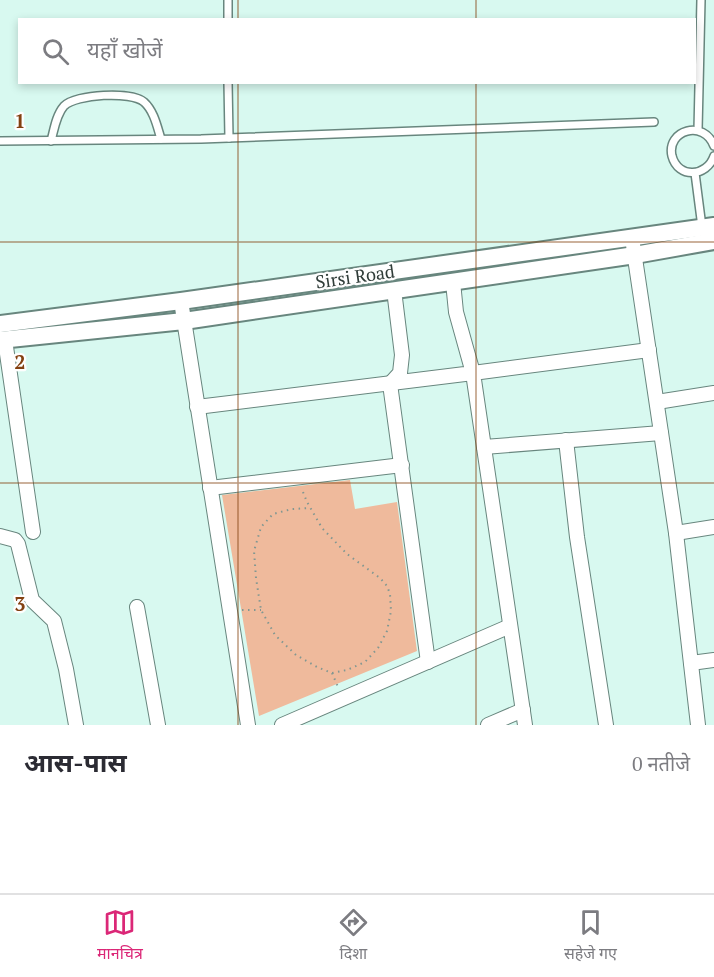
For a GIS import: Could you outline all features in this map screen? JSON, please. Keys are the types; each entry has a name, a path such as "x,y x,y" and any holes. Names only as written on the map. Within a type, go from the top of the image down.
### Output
{"street":[{"name":"Sirsi Road","path":"2,335 184,321 453,282 634,246 708,227"},
{"name":"Sirsi Road","path":"2,335 181,301 634,246 714,241"},
{"path":"634,246 676,533 698,725"},
{"path":"453,282 456,312 473,373 525,725"},
{"path":"390,384 400,374 402,355 394,290"},
{"path":"181,301 248,725"},
{"path":"2,335 33,531"},
{"path":"197,407 649,350"},
{"path":"390,384 428,662"},
{"path":"657,402 714,393"},
{"path":"484,447 661,433"},
{"path":"566,440 577,537 606,725"},
{"path":"210,489 402,465"},
{"path":"676,533 714,527"},
{"path":"0,536 15,540 18,544 32,600 54,621 66,669 76,725"},
{"path":"137,607 158,725"},
{"path":"282,725 510,626"},
{"path":"691,663 714,660"},
{"path":"488,725 523,710"}],"lane":[{"path":"228,0 228,18"},
{"path":"698,130 701,0"},
{"path":"228,84 229,138"},
{"path":"51,141 58,115 63,107 70,101 103,96 129,96 145,103 154,118 161,140"},
{"path":"0,141 161,140 654,122"},
{"path":"714,146 708,136 698,130 686,131 676,138 672,150 674,162 678,167 695,173 711,164 714,156"},
{"path":"695,173 708,227"}],"path":[{"path":"298,478 310,508 322,528 347,554 380,578 390,594 391,611 387,631 378,648 365,662 347,670 332,673 296,655 275,635 261,610 256,578 254,551 261,527 273,514 292,508 310,508"}],"shaded area":[{"path":"350,480 355,509 397,502 417,651 259,716 222,495"}]}
